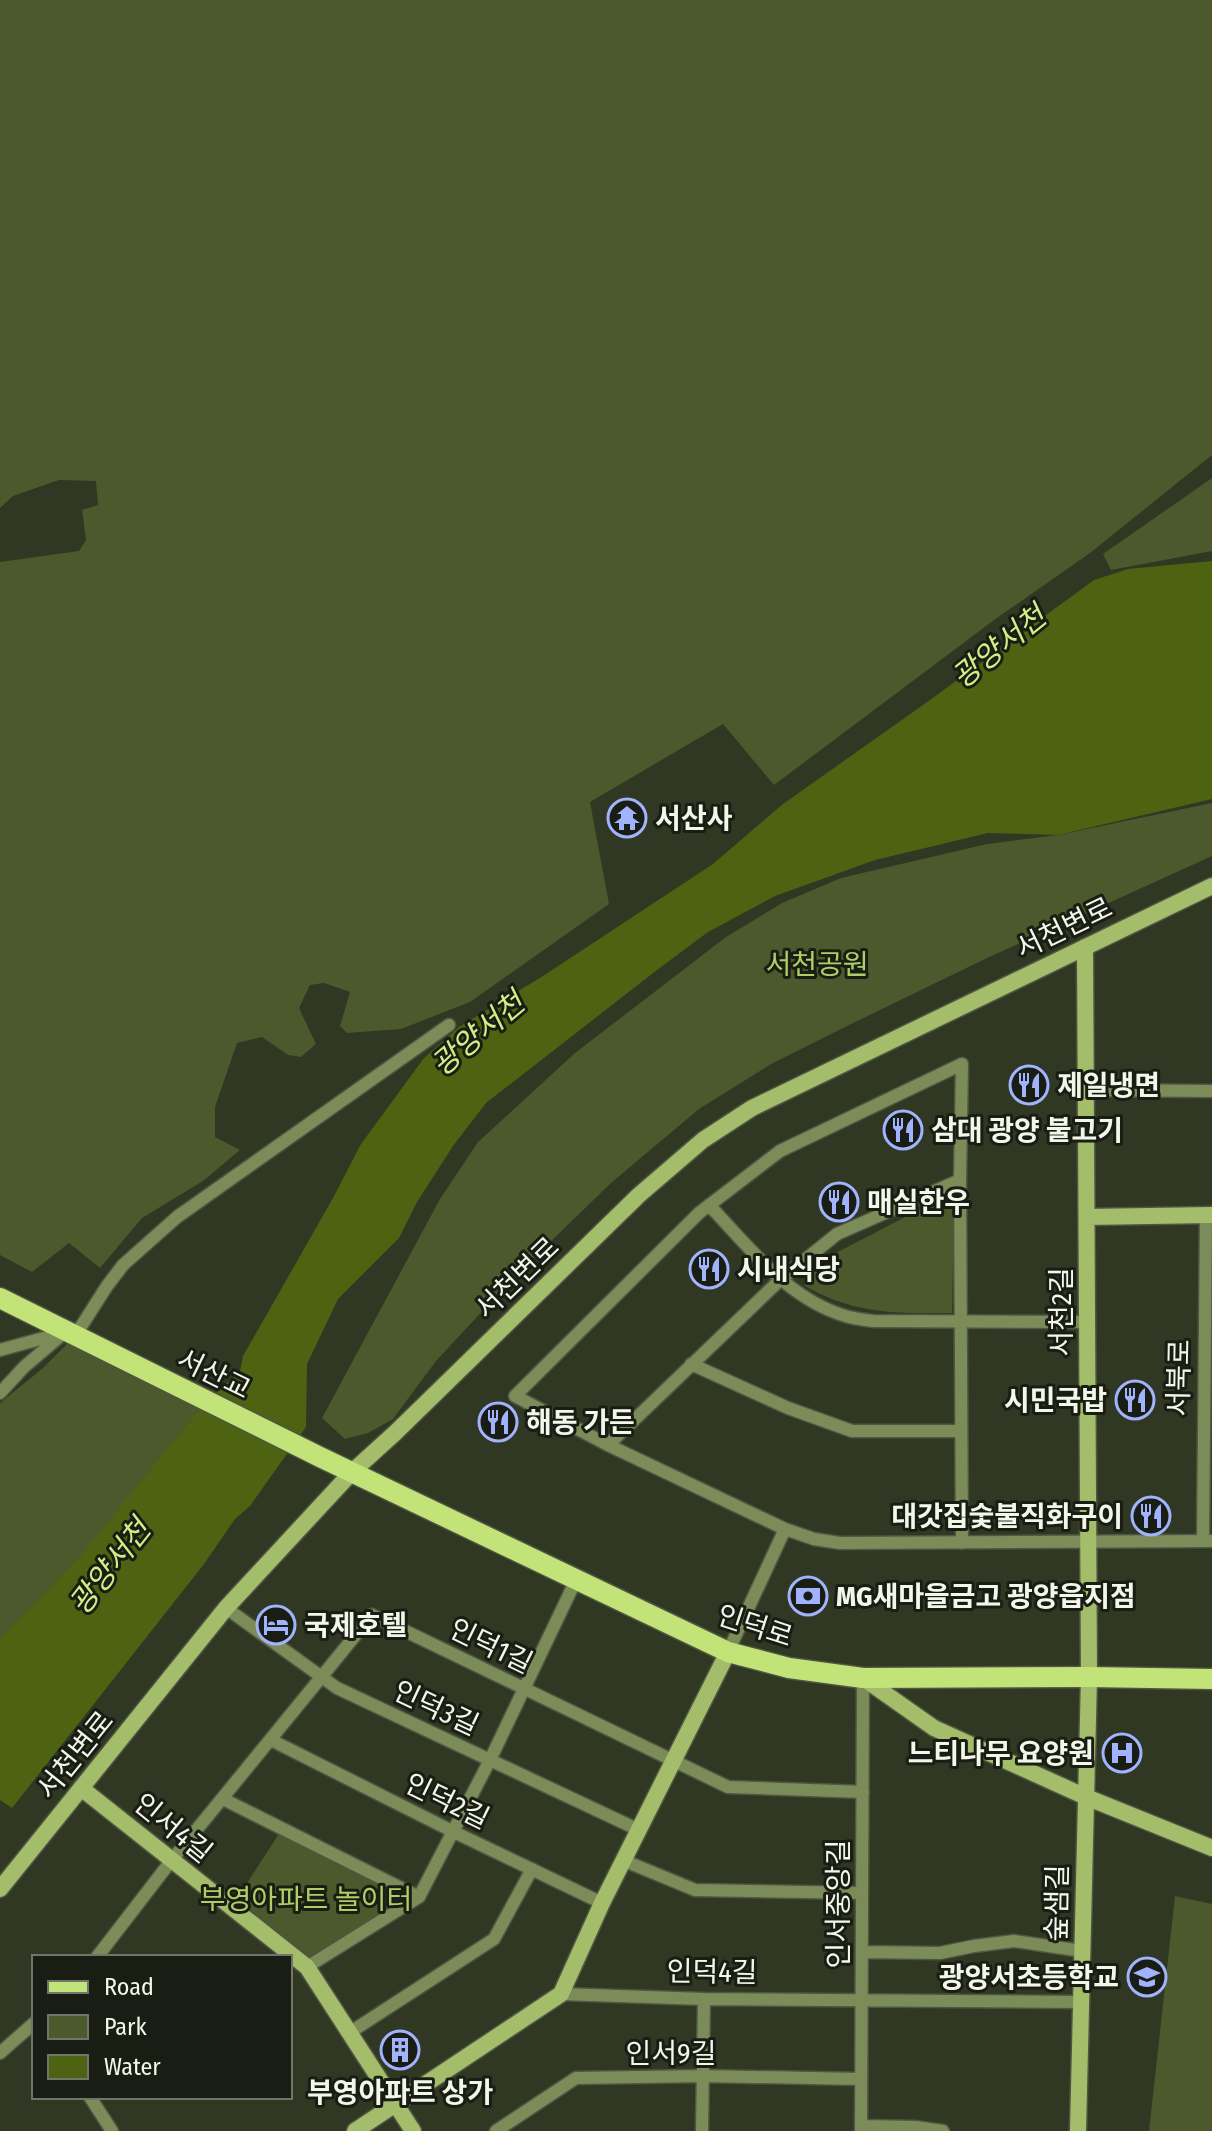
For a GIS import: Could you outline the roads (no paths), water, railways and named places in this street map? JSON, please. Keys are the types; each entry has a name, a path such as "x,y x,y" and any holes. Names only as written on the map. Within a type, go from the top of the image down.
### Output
{"main road":[{"path":"0,1298 75,1336"},
{"name":"서산교","path":"75,1336 320,1457"},
{"name":"인덕로","path":"320,1457 728,1652 789,1668 863,1678 1212,1679"}],"street":[{"name":"서천변로","path":"0,1889 226,1608 352,1472 639,1195 703,1140 752,1108 1212,886"},
{"name":"서천2길","path":"1085,947 1089,1677"},
{"path":"0,1393 24,1367 75,1336 123,1265 177,1217 449,1025"},
{"path":"962,1543 962,1064 780,1151 709,1205 515,1396 608,1445 785,1529 814,1539 840,1543 962,1543 1208,1541"},
{"path":"1086,1090 1212,1091"},
{"path":"608,1445 780,1280 837,1234 960,1180"},
{"path":"709,1205 780,1280 814,1303 850,1317 874,1321 1087,1322"},
{"name":"서북로","path":"1087,1217 1209,1215 1208,1541"},
{"path":"0,1350 75,1336"},
{"path":"691,1364 788,1408 852,1431 960,1431"},
{"path":"355,2131 561,1994 602,1903 728,1652 785,1529"},
{"path":"307,1967 419,1897 490,1760 576,1580"},
{"name":"인덕3길","path":"226,1608 337,1688 639,1830"},
{"name":"인덕1길","path":"99,1955 171,1861 372,1615 674,1761"},
{"name":"숲샘길","path":"1078,2131 1089,1677"},
{"path":"863,1678 934,1728 1086,1797 1212,1848"},
{"name":"인서중앙길","path":"861,2129 863,1678"},
{"name":"인덕2길","path":"271,1740 602,1903"},
{"path":"674,1761 728,1787 863,1792"},
{"name":"인서4길","path":"81,1788 292,1955"},
{"path":"223,1799 419,1897"},
{"path":"625,1861 695,1890 862,1893"},
{"path":"349,2033 494,1939 532,1869"},
{"path":"862,1952 940,1953 1014,1941 1082,1951"},
{"name":"인서4길","path":"292,1955 307,1967 413,2131"},
{"name":"인덕4길","path":"561,1994 704,1999 1081,2002"},
{"path":"702,2131 704,1999"},
{"path":"0,2053 32,2025"},
{"name":"인서9길","path":"496,2131 576,2078 703,2076 861,2079"},
{"path":"91,2099 112,2131"},
{"path":"861,2129 915,2127 943,2131"}],"water":[{"name":"광양서천","path":"1212,561 1212,799 1058,835 988,833 875,860 775,896 708,932 486,1103 453,1146 417,1202 399,1238 338,1299 307,1364 306,1427 250,1506 235,1519 204,1564 12,1808 0,1800 0,1639 78,1559 202,1406 240,1371 243,1356 361,1144 424,1058 459,1027 543,976 713,864 783,804 1094,580 1128,569"}],"place":[{"name":"서산사","path":"627,818"},
{"name":"제일냉면","path":"1029,1085"},
{"name":"삼대 광양 불고기","path":"903,1130"},
{"name":"매실한우","path":"839,1202"},
{"name":"시내식당","path":"709,1269"},
{"name":"시민국밥","path":"1135,1400"},
{"name":"해동 가든","path":"498,1422"},
{"name":"대갓집숯불직화구이","path":"1151,1516"},
{"name":"MG새마을금고 광양읍지점","path":"808,1596"},
{"name":"국제호텔","path":"276,1625"},
{"name":"느티나무 요양원","path":"1122,1753"},
{"name":"광양서초등학교","path":"1147,1977"},
{"name":"부영아파트 상가","path":"400,2050"}],"park label":[{"name":"서천공원","path":"817,964"},
{"name":"부영아파트 놀이터","path":"306,1899"}]}
